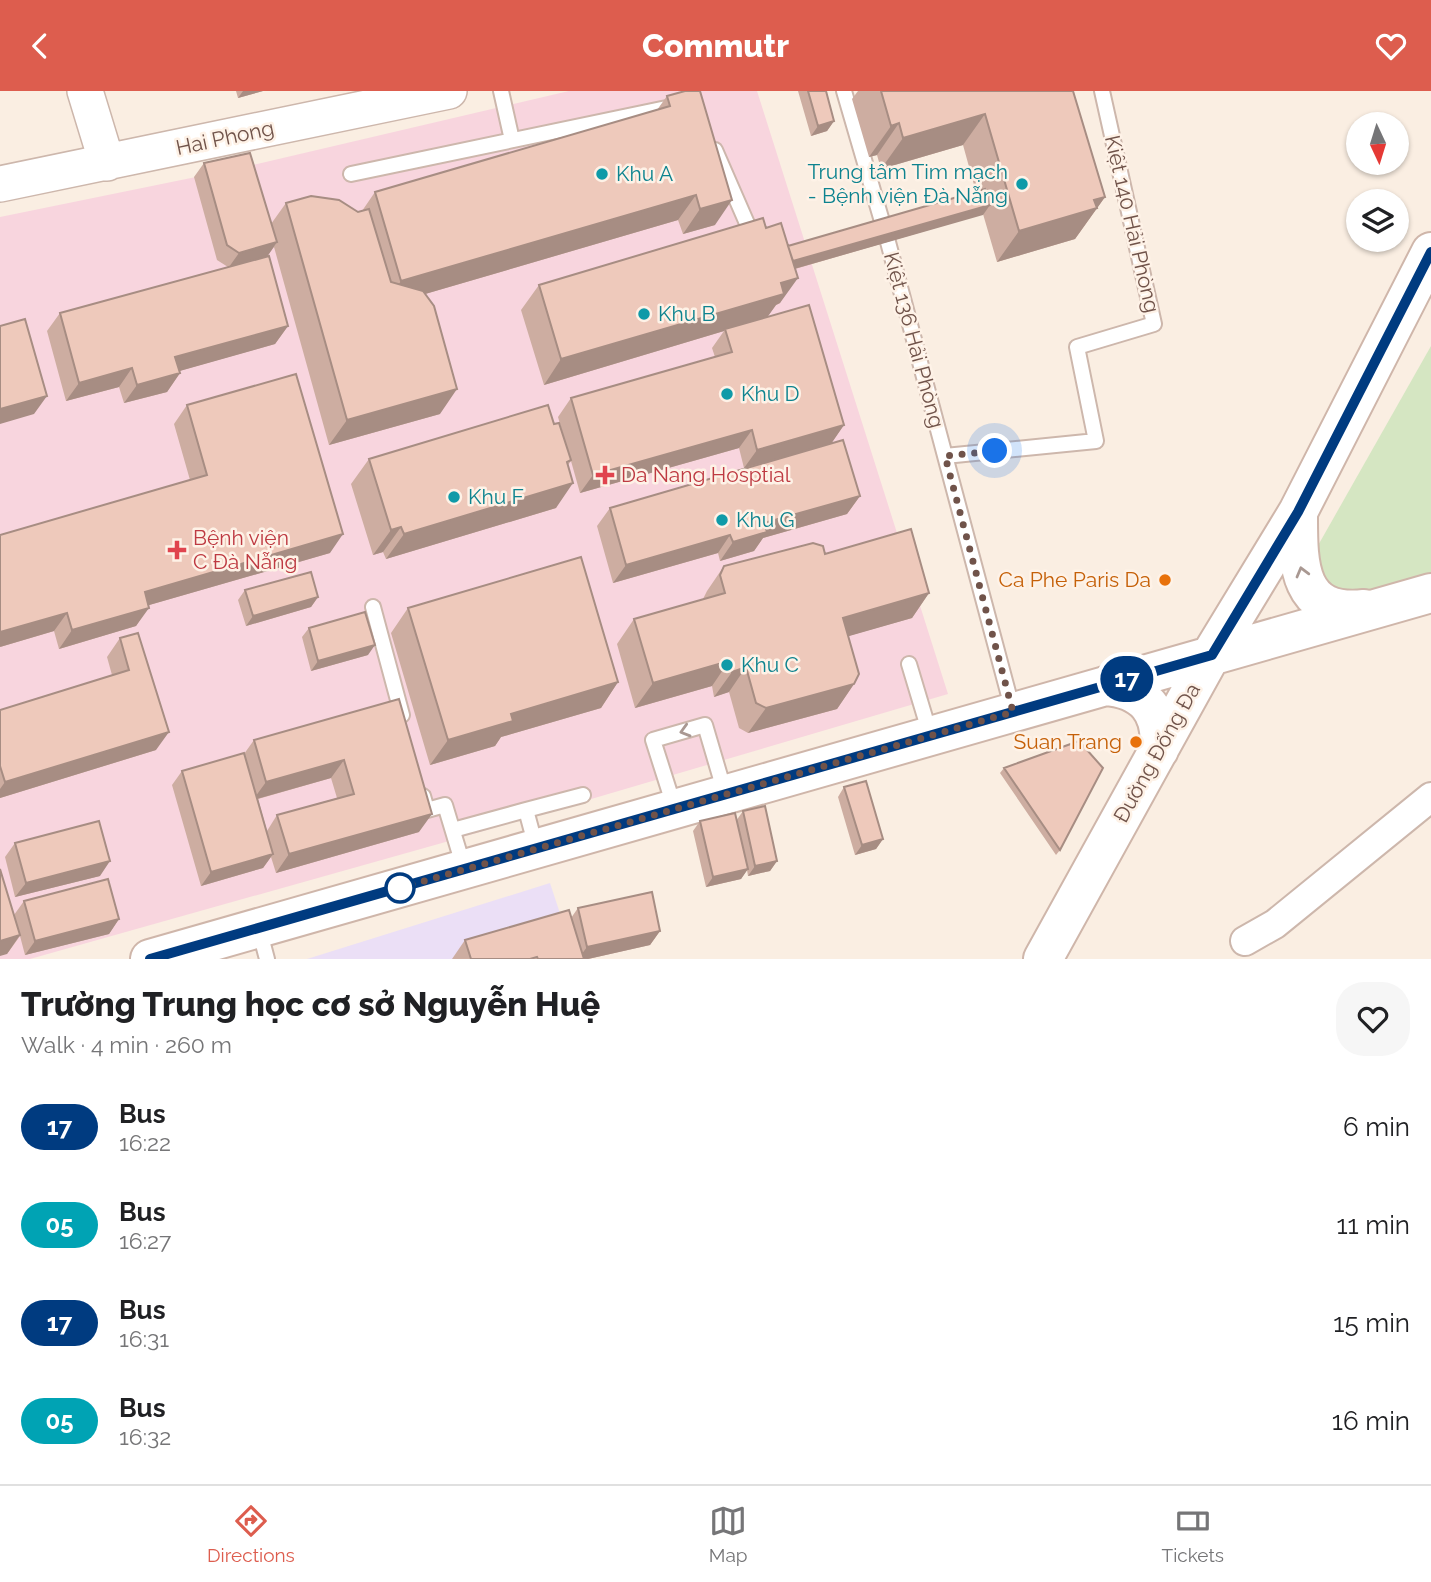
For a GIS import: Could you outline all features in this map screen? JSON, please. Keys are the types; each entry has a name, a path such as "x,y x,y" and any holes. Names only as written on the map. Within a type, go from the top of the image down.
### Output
{"main road":[{"name":"Đường Đống Đa","path":"1043,959 1212,655 1298,512 1431,252"},
{"path":"1298,512 1298,557 1302,577 1315,597 1337,608 1351,610 1376,607"},
{"path":"170,956 263,944 464,869 1431,593"},
{"path":"1105,686 1122,687 1149,704 1157,719 1159,750"}],"street":[{"path":"85,91 107,163"},
{"name":"Hai Phong","path":"0,184 449,91"},
{"path":"1245,941 1275,924 1431,797"}],"lane":[{"path":"501,91 512,140"},
{"name":"Kiệt 136 Hải Phòng","path":"844,91 888,242 1013,712"},
{"name":"Kiệt 140 Hải Phòng","path":"945,456 1096,441 1077,347 1154,324 1102,91"},
{"path":"352,174 695,102"},
{"path":"711,140 749,228"},
{"path":"373,607 406,729"},
{"path":"909,664 931,735"},
{"path":"674,809 653,740 705,725 726,794"},
{"path":"420,783 427,810 445,805 464,869"},
{"path":"453,830 583,795"},
{"path":"526,810 537,848"}],"shaded area":[{"path":"569,91 757,91 948,694 442,843 30,959 0,959 0,217 240,168"},
{"path":"550,883 575,959 307,959"}],"green space":[{"path":"1431,346 1431,575 1356,595 1322,585 1316,549"}],"building":[{"name":"Khu A","path":"685,91 700,91 732,200 700,209 696,195 401,281 375,192 670,106 667,96"},
{"path":"808,91 826,91 834,121 818,126"},
{"path":"881,91 1073,91 1105,197 1094,200 1097,208 1019,231 985,114 903,138 899,123 891,126"},
{"path":"250,153 277,242 239,253 227,245 204,163"},
{"path":"985,189 990,205 793,261 788,246"},
{"path":"311,196 339,200 358,212 369,209 391,282 423,291 434,306 457,389 347,420 286,203"},
{"name":"Khu B","path":"763,218 766,228 781,223 798,278 781,283 784,294 561,359 539,285"},
{"path":"269,256 288,326 175,357 180,373 137,385 132,368 79,383 60,313"},
{"name":"Khu D","path":"809,305 844,425 757,450 752,430 593,475 571,398 732,352 725,329"},
{"path":"25,319 47,396 0,409 0,326"},
{"path":"296,374 343,534 145,592 149,608 72,630 67,613 0,632 0,535 207,475 187,405"},
{"name":"Khu F","path":"548,405 554,424 559,423 571,460 567,462 573,483 404,534 401,527 391,530 369,459"},
{"name":"Khu G","path":"843,440 860,496 764,523 767,532 733,542 730,535 626,565 610,508"},
{"name":"Khu C","path":"911,529 929,593 843,618 859,674 854,684 766,708 756,703 746,667 732,672 729,661 653,683 634,619 725,593 720,575 724,566 813,543 823,546 825,554"},
{"path":"581,557 618,682 511,714 513,721 448,740 408,608"},
{"path":"311,572 318,597 253,616 245,590"},
{"path":"365,612 375,645 318,661 309,628"},
{"path":"138,633 169,732 5,782 0,766 0,710 129,670 120,638"},
{"path":"399,699 432,814 289,854 277,815 354,794 344,760 266,782 254,740"},
{"path":"1079,741 1103,768 1060,850 1004,768"},
{"path":"244,753 273,854 211,872 182,771"},
{"path":"866,781 883,839 862,845 844,787"},
{"path":"765,806 777,861 755,866 743,811"},
{"path":"735,813 748,869 713,877 700,821"},
{"path":"99,821 110,861 26,883 15,843"},
{"path":"0,869 20,935 0,941"},
{"path":"108,879 119,919 35,941 24,901"},
{"path":"652,892 660,931 587,947 578,908"},
{"path":"569,910 584,959 471,959 465,940"}],"bus line":[{"name":"17","path":"150,959 1212,655 1298,512 1431,252"}],"place":[{"name":"Khu A","path":"602,174"},
{"name":"Trung tâm Tim mạch - Bệnh viện Đà Nẵng","path":"1022,184"},
{"name":"Khu B","path":"644,314"},
{"name":"Khu D","path":"727,394"},
{"name":"Da Nang Hosptial","path":"605,475"},
{"name":"Khu F","path":"454,497"},
{"name":"Khu G","path":"722,520"},
{"name":"Bệnh viện C Đà Nẵng","path":"177,550"},
{"name":"Ca Phe Paris Da","path":"1165,580"},
{"name":"Khu C","path":"727,665"},
{"name":"Suan Trang","path":"1136,742"}],"route":[{"path":"400,888 1013,712 945,456 995,451"}]}
